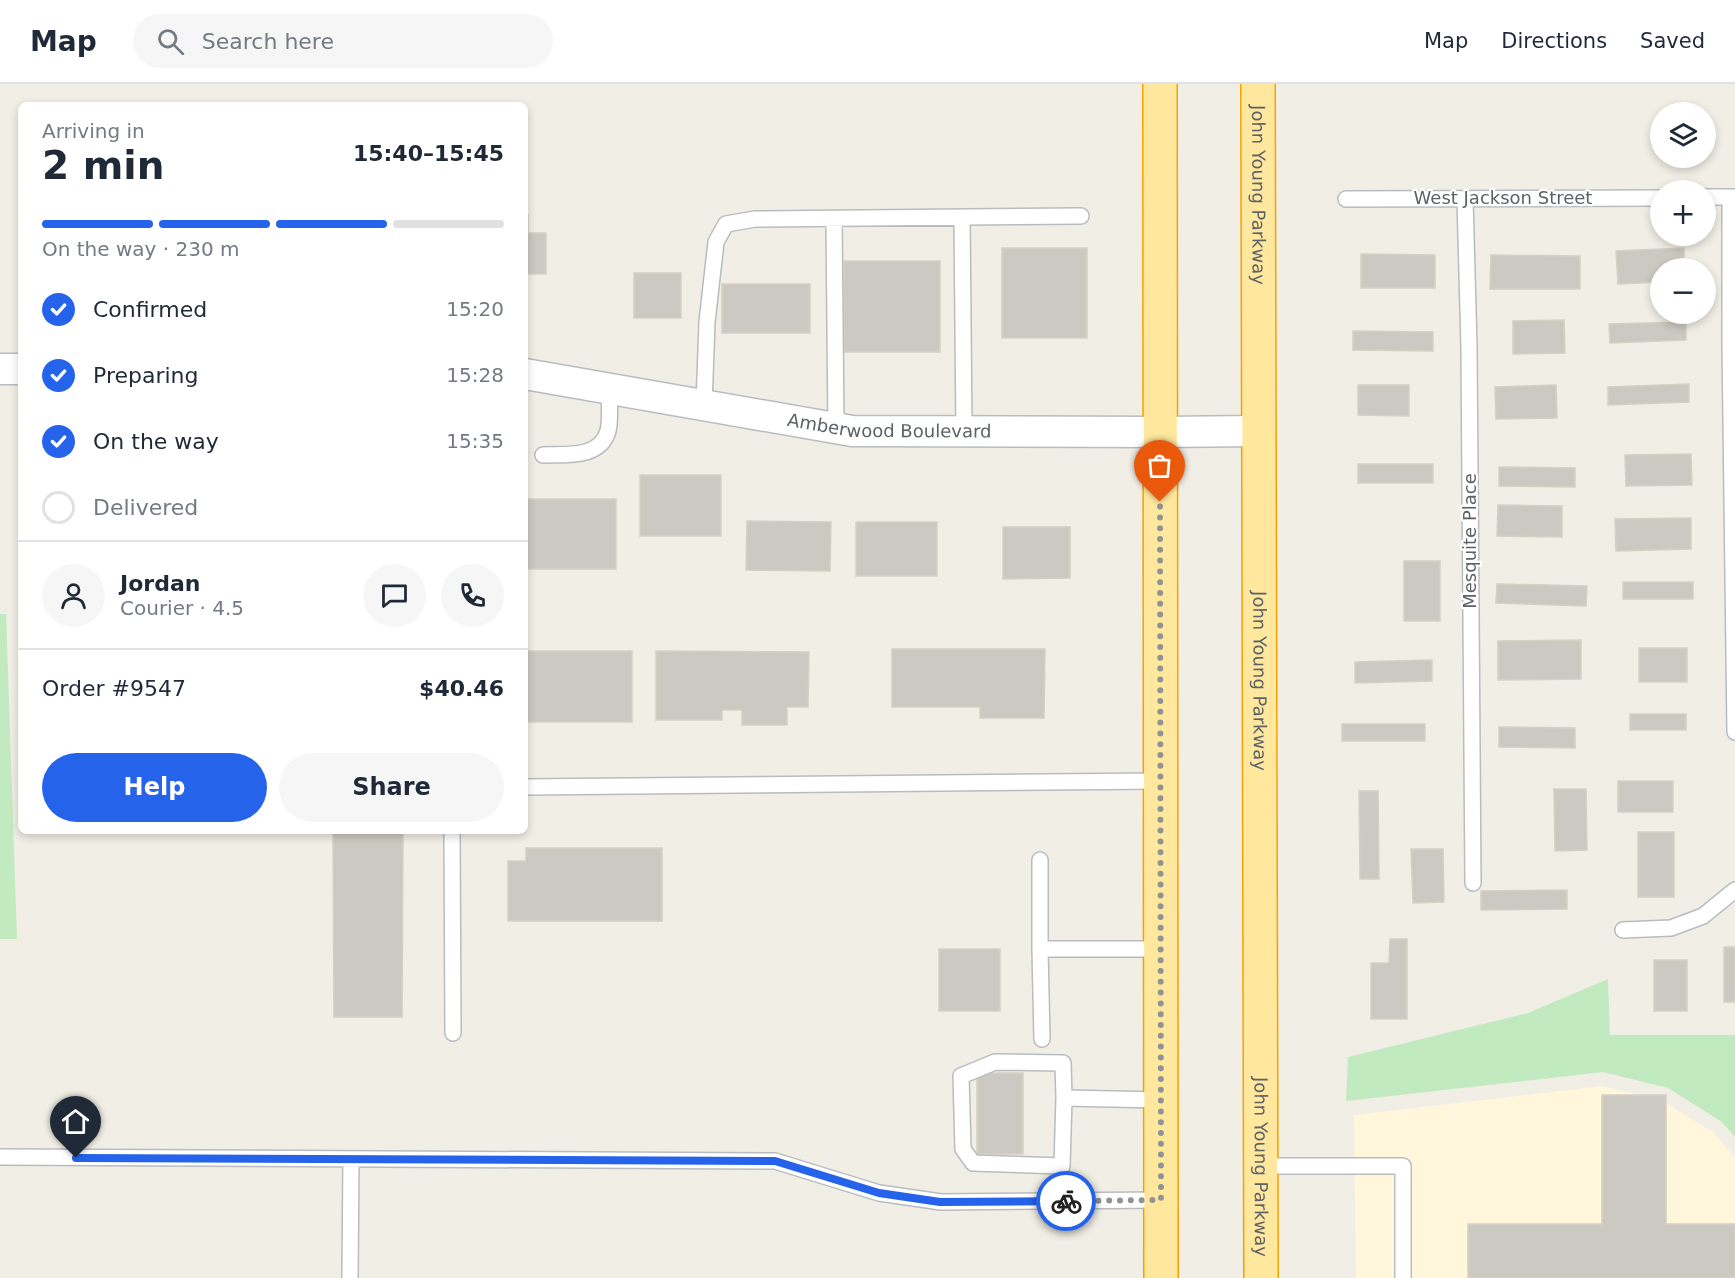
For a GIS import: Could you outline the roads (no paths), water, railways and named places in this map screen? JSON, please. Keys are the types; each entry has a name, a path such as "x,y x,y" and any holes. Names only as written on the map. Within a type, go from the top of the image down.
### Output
{"highway":[{"path":"1160,84 1161,1278"},
{"name":"John Young Parkway","path":"1258,84 1261,1278"}],"street":[{"path":"0,369 18,369"},
{"name":"Amberwood Boulevard","path":"528,375 852,431 1259,431"}],"lane":[{"path":"1716,197 1733,197 1730,343 1735,732"},
{"name":"West Jackson Street","path":"1346,199 1650,198"},
{"name":"Mesquite Place","path":"1465,199 1469,370 1473,883"},
{"path":"704,405 707,322 716,242 726,224 755,219 1081,216"},
{"path":"962,218 964,431"},
{"path":"834,219 836,428"},
{"path":"543,455 583,453 597,448 604,441 608,429 609,389"},
{"path":"528,787 1160,781"},
{"path":"452,834 453,1033"},
{"path":"1040,860 1042,1039"},
{"path":"1623,930 1671,928 1703,916 1735,890"},
{"path":"1040,950 1161,950"},
{"path":"994,1062 1063,1063 1064,1098 1062,1166 973,1163 963,1149 961,1076 994,1062"},
{"path":"1064,1098 1161,1100"},
{"path":"0,1157 775,1161 879,1193 940,1202 1161,1200"},
{"path":"350,1278 351,1159"},
{"path":"1260,1166 1403,1166 1403,1278"}]}
